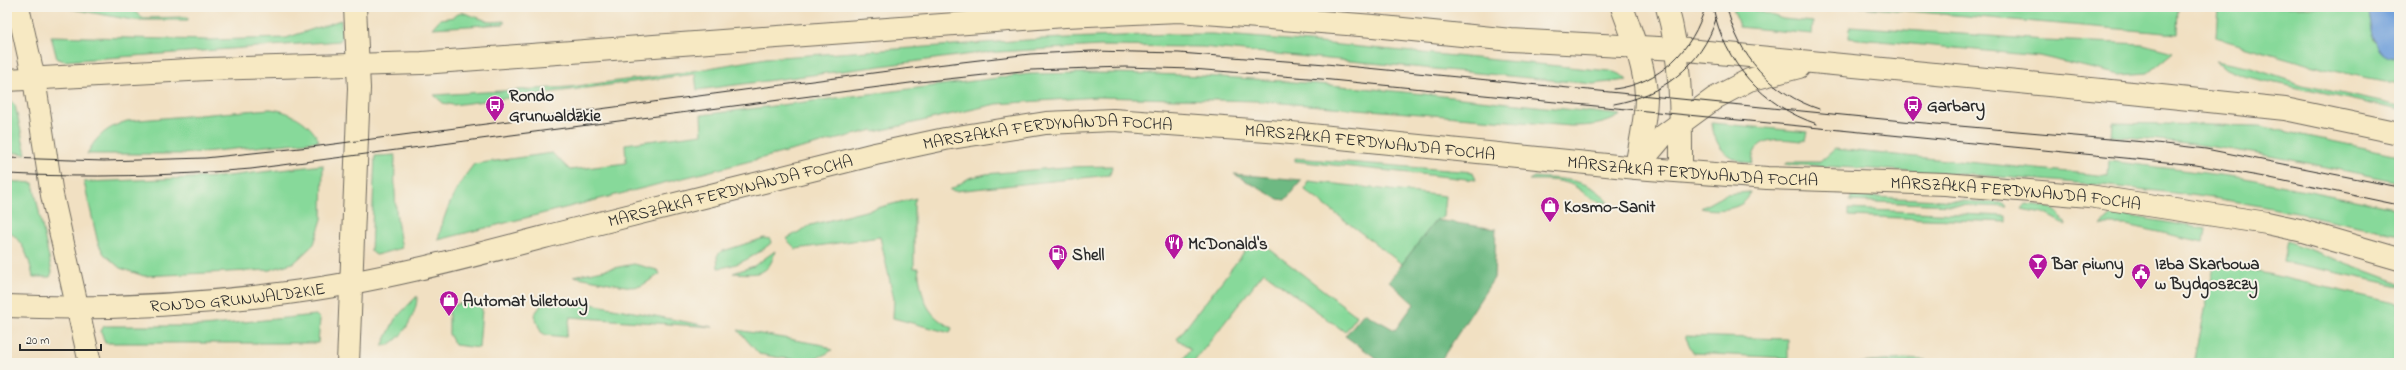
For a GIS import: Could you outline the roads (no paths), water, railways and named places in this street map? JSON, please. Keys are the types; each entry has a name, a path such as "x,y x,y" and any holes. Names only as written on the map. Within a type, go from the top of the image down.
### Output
{"street":[{"path":"18,7 34,79 52,195 90,363"},
{"path":"348,363 352,283 358,65 355,7"},
{"path":"1622,7 1637,48 1646,95 1636,168"},
{"path":"1667,7 1677,49 1681,122 1681,171"},
{"path":"7,80 207,69 422,63 758,40 1065,16 1179,12 1366,25 1511,40 1677,49 2285,109 2399,133"},
{"path":"1636,168 1663,136 1681,122 1740,84 1815,63"},
{"name":"MARSZAŁKA FERDYNANDA FOCHA","path":"352,283 520,243 875,154 1046,122 1113,120 1281,132 1636,168 1767,178 1945,184 2089,196 2267,223 2299,230 2399,259"},
{"name":"RONDO GRUNWALDZKIE","path":"7,306 77,307 242,298 352,283"}],"water":[{"path":"2368,7 2399,7 2399,57 2390,57 2383,54 2378,48 2372,32"}],"tram line":[{"path":"1614,89 1630,86 1646,80 1660,72 1672,62 1692,37 1700,22 1705,7"},
{"path":"1713,7 1718,27 1726,46 1749,80 1763,94 1780,106 1797,116 1817,124"},
{"path":"1727,7 1732,25 1739,41 1759,70 1772,83 1786,93 1819,109"},
{"path":"1614,104 1647,94 1663,86 1677,76 1701,51 1716,19"},
{"path":"7,158 104,161 205,158 319,146 911,68 1030,54 1092,51 1179,53 1326,64 1913,122 2156,143 2206,149 2399,187"},
{"path":"7,174 129,176 251,169 910,83 1031,70 1125,67 1192,69 1321,79 2196,165 2270,178 2399,205"}],"place":[{"name":"Rondo Grunwaldzkie","path":"495,122"},
{"name":"Garbary","path":"1913,122"},
{"name":"Kosmo-Sanit","path":"1550,223"},
{"name":"McDonald's","path":"1174,260"},
{"name":"Shell","path":"1058,271"},
{"name":"Bar piwny","path":"2038,280"},
{"name":"Izba Skarbowa w Bydgoszczy","path":"2141,290"},
{"name":"Automat biletowy","path":"449,317"}]}
